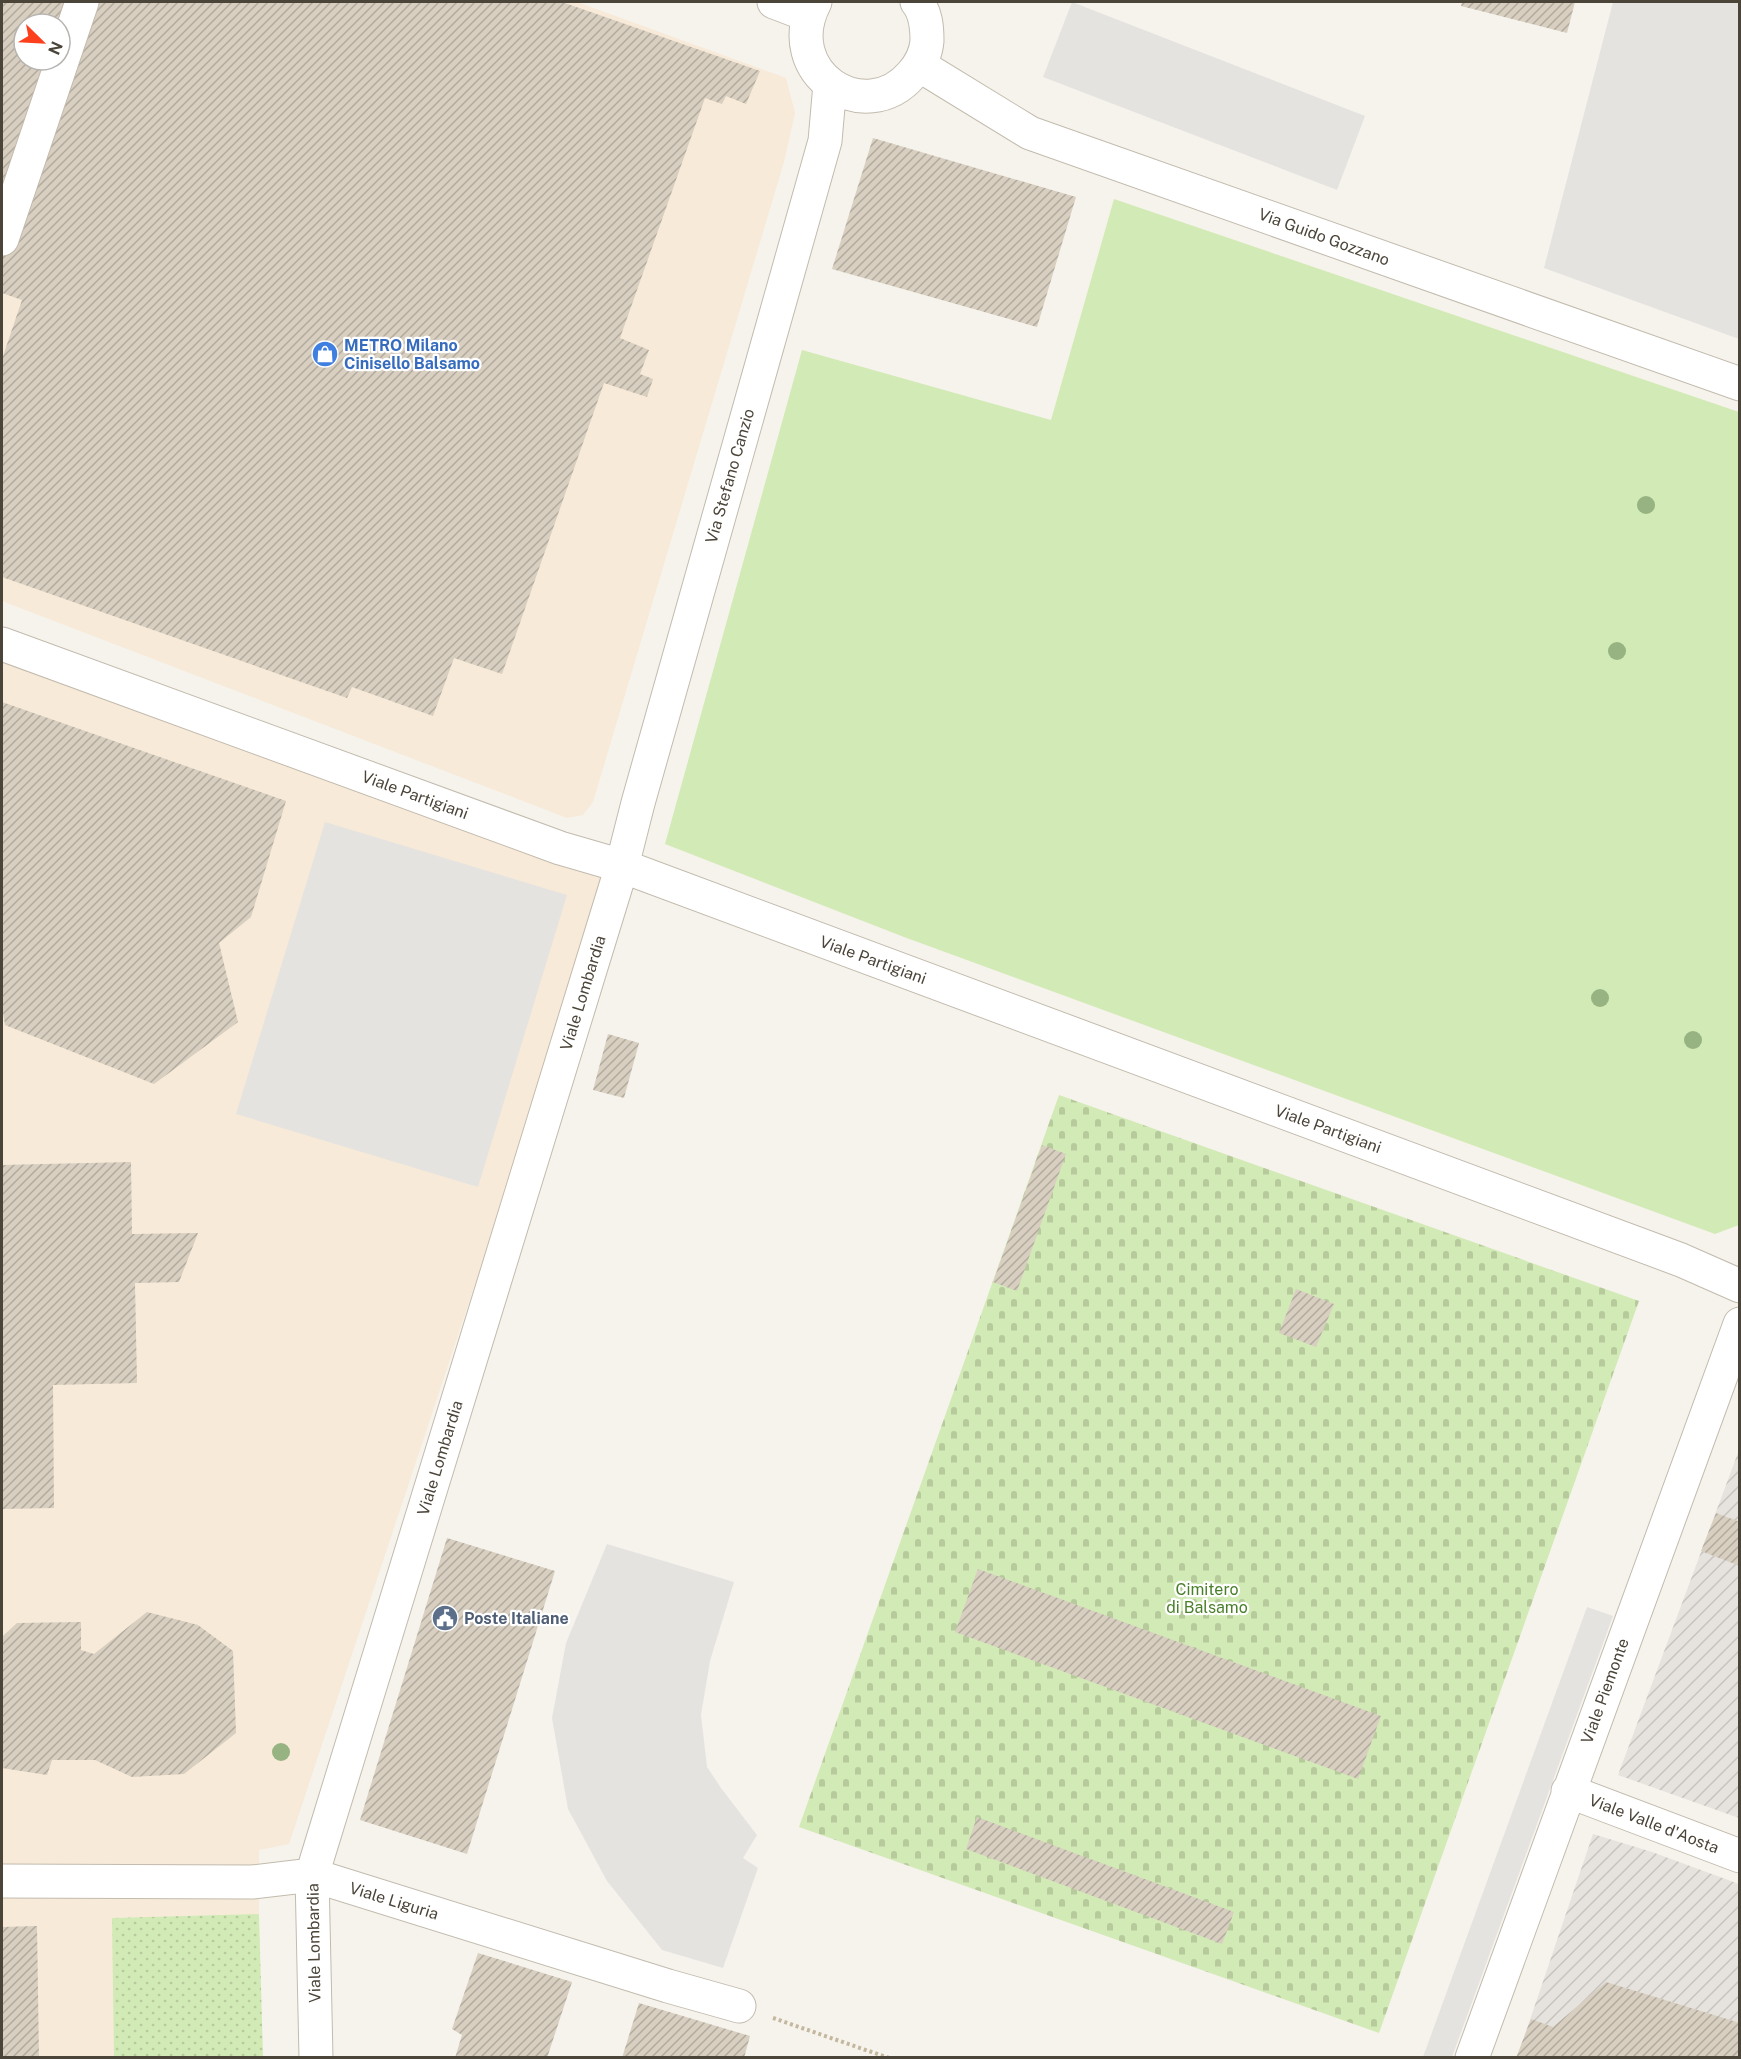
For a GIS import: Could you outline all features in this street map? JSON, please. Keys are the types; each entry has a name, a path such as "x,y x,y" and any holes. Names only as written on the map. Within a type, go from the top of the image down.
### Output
{"street":[{"path":"2,239 82,2"},
{"path":"774,2 812,8 805,34 808,53 817,71 830,84 848,93 868,96 888,92 897,87 906,81 919,65 926,46 927,26 917,2"},
{"name":"Via Guido Gozzano","path":"919,65 1030,133 1740,384"},
{"name":"Via Stefano Canzio","path":"622,866 825,141 830,84"},
{"name":"Viale Partigiani","path":"2,644 560,848 622,866 1681,1260 1740,1286"},
{"name":"Viale Lombardia","path":"316,2058 312,1875 622,866"},
{"name":"Viale Piemonte","path":"1472,2058 1740,1324"},
{"name":"Viale Valle d'Aosta","path":"1568,1791 1740,1856"},
{"name":"Viale Liguria","path":"2,1881 252,1882 312,1875 656,1983 739,2006"}],"path":[{"path":"739,2006 889,2058"}],"shaded area":[{"name":"METRO Milano Cinisello Balsamo","path":"2,2 577,2 786,78 795,113 784,162 593,802 583,815 567,818 2,601"},
{"path":"1072,2 1365,116 1337,190 1043,77"},
{"path":"1613,2 1739,2 1739,339 1544,268"},
{"path":"2,656 610,878 289,1844 259,1850 259,1914 113,1918 114,2057 2,2057"},
{"path":"325,822 567,895 478,1187 236,1114"},
{"path":"1739,1450 1739,1818 1618,1775"},
{"path":"607,1544 734,1582 710,1661 701,1715 707,1767 757,1835 743,1858 758,1868 723,1968 662,1950 607,1881 568,1809 552,1718 566,1643"},
{"path":"1587,1607 1613,1616 1452,2057 1423,2057"},
{"path":"1593,1834 1652,1852 1739,1884 1739,2057 1517,2058"}],"green space":[{"path":"1114,199 1739,412 1739,1225 1715,1234 904,937 665,844 802,350 1051,420"},
{"name":"Cimitero di Balsamo","path":"1059,1095 1639,1301 1379,2033 799,1827"},
{"path":"259,1914 263,2057 114,2057 112,1918"}],"building":[{"name":"METRO Milano Cinisello Balsamo","path":"2,2 562,2 760,71 746,104 726,96 722,104 705,98 620,338 649,350 640,374 653,379 647,397 604,383 502,674 454,658 433,716 352,687 347,698 2,577 2,359 22,300 2,293"},
{"path":"1462,2 1575,2 1567,33 1461,6"},
{"path":"873,138 1076,197 1037,327 832,269"},
{"path":"2,702 286,801 251,917 219,943 238,1022 154,1084 5,1025 2,1006"},
{"path":"608,1034 639,1043 624,1098 593,1090"},
{"path":"1042,1145 1066,1154 1017,1291 993,1282"},
{"path":"131,1162 132,1234 198,1233 179,1282 135,1283 137,1383 53,1385 54,1508 2,1509 2,1165"},
{"path":"1296,1289 1334,1304 1316,1347 1279,1333"},
{"path":"1716,1513 1740,1522 1740,1566 1701,1551"},
{"path":"447,1538 555,1571 467,1854 360,1820"},
{"path":"978,1569 1381,1716 1358,1779 955,1632"},
{"path":"147,1612 198,1625 233,1651 236,1733 184,1774 132,1777 95,1760 52,1760 47,1775 2,1768 2,1637 17,1623 81,1622 81,1650 94,1654"},
{"path":"977,1817 1234,1912 1222,1944 966,1849"},
{"path":"37,1926 39,2058 2,2058 2,1927"},
{"path":"478,1953 572,1982 547,2058 455,2058 462,2035 452,2029"},
{"path":"1606,1982 1740,2023 1740,2058 1516,2058 1531,2019 1553,2027"},
{"path":"639,2003 750,2036 744,2058 622,2058"}],"place":[{"name":"METRO Milano Cinisello Balsamo","path":"325,354"},
{"name":"Poste Italiane","path":"445,1618"}]}
